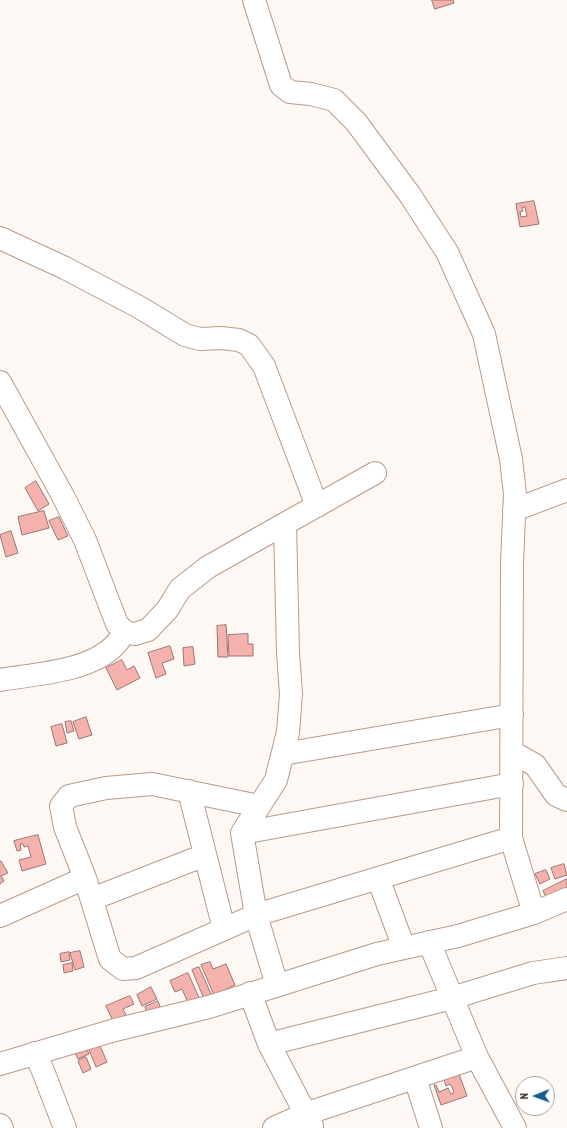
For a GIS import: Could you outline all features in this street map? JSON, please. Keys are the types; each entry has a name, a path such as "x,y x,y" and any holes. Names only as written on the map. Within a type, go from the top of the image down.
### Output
{"street":[{"path":"254,0 280,85 290,92 311,94 334,100 356,122 410,195 446,252 484,334 511,459 515,494 512,563 511,838 534,913"},
{"path":"0,238 65,268 139,307 185,335 200,339 221,338 239,340 249,345 264,366 317,506"},
{"path":"0,382 63,496 85,540 117,624 126,632 135,634 148,630 167,610 180,590 208,567 375,473"},
{"path":"514,510 567,490"},
{"path":"276,985 256,915 242,833 276,780 288,732 291,694 288,653 285,524"},
{"path":"0,680 73,668 98,657 113,647 126,632"},
{"path":"283,754 512,715"},
{"path":"512,752 535,765 556,795 567,800"},
{"path":"259,806 152,784 106,788 70,796 61,806 65,827 85,878 110,960 123,969 136,968 256,915 511,838"},
{"path":"242,833 512,784"},
{"path":"189,791 224,929"},
{"path":"92,899 205,855"},
{"path":"0,916 85,878"},
{"path":"378,878 404,948"},
{"path":"0,1064 115,1030 209,1007 377,954 458,936 534,913 567,899"},
{"path":"429,942 477,1057 515,1128"},
{"path":"269,1044 452,998 533,973 567,968"},
{"path":"250,993 269,1044 309,1121"},
{"path":"35,1053 65,1128"},
{"path":"274,1128 309,1121 415,1078 477,1057"},
{"path":"415,1078 431,1128"}],"building":[{"path":"432,0 453,0 454,3 435,9"},
{"path":"534,201 539,224 520,227 516,204","holes":["525,207 527,216 521,217 520,212 523,211 522,208"]},
{"path":"36,481 49,504 38,511 25,488"},
{"path":"44,511 49,528 22,535 18,517"},
{"path":"59,517 68,536 58,540 49,521"},
{"path":"11,531 18,553 6,557 0,535"},
{"path":"226,625 228,657 218,657 217,626"},
{"path":"248,634 248,644 253,644 253,656 229,656 228,635"},
{"path":"170,646 174,659 162,663 166,674 156,678 148,653"},
{"path":"193,647 195,664 184,666 183,648"},
{"path":"122,660 127,670 134,666 140,678 117,690 106,668"},
{"path":"86,717 92,735 79,739 73,722"},
{"path":"71,721 74,731 67,733 65,722"},
{"path":"62,724 67,743 56,746 51,727"},
{"path":"38,835 46,864 22,871 19,860 31,857 28,846 24,847 23,844 20,844 21,850 17,851 14,841"},
{"path":"0,861 8,873 1,876 4,881 0,884"},
{"path":"564,864 567,875 555,879 551,868"},
{"path":"546,870 550,879 540,884 535,874"},
{"path":"567,879 567,892 548,901 543,891"},
{"path":"80,951 84,967 75,970 70,953"},
{"path":"69,952 70,960 61,962 60,954"},
{"path":"210,962 213,969 226,964 235,985 214,995 201,965"},
{"path":"72,963 73,971 64,973 63,965"},
{"path":"199,967 212,996 204,999 192,970"},
{"path":"188,973 200,1000 189,1005 182,989 175,992 170,981"},
{"path":"151,987 157,999 142,1006 137,995"},
{"path":"130,996 134,1004 123,1009 126,1015 113,1021 106,1006"},
{"path":"158,1001 162,1012 149,1018 145,1007"},
{"path":"98,1041 107,1062 96,1067 87,1045"},
{"path":"85,1045 89,1054 78,1059 74,1050"},
{"path":"86,1057 91,1069 83,1073 78,1061"},
{"path":"459,1074 467,1096 441,1105 434,1085 436,1085 439,1092 448,1088 451,1094 454,1093 450,1084 446,1086 444,1080"}]}
